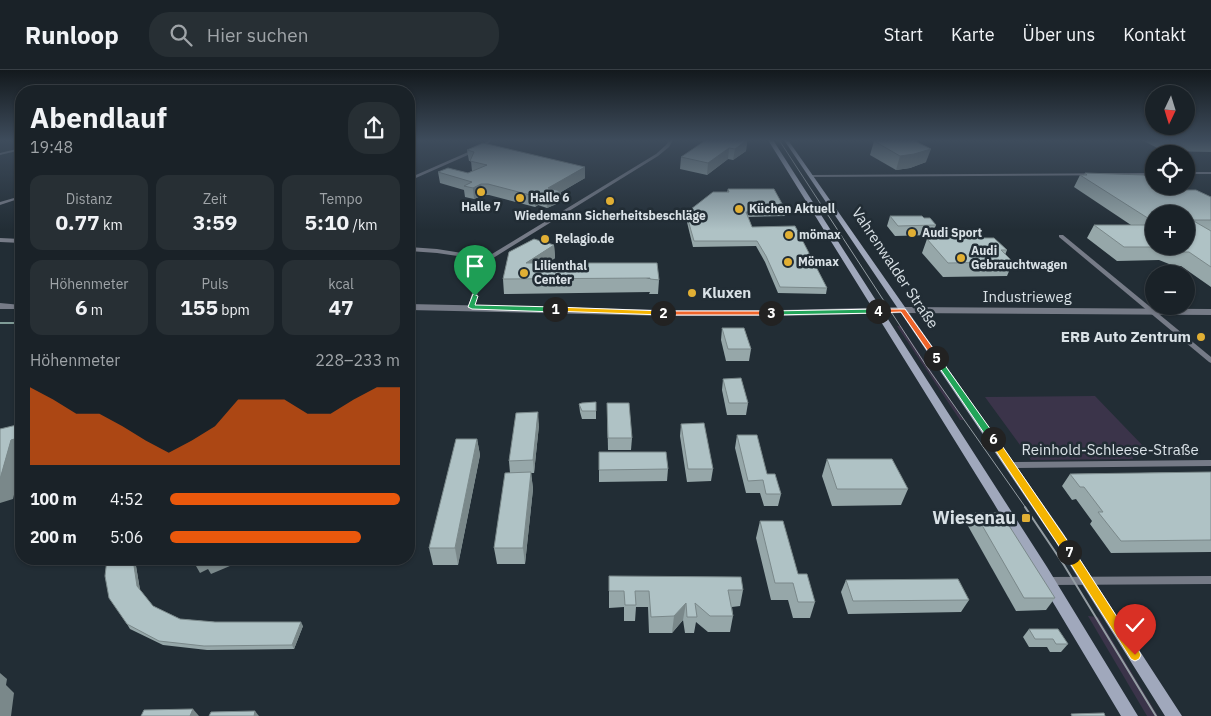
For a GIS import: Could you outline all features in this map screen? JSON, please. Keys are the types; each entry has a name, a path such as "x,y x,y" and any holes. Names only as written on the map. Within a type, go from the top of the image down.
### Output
{"main road":[{"path":"789,170 1048,581 1130,716"},
{"name":"Vahrenwalder Straße","path":"807,170 1010,465 1174,716"}],"street":[{"path":"415,177 431,170"},
{"path":"472,307 482,270 488,259 632,170"},
{"path":"1195,174 1211,173"},
{"path":"811,176 1145,174"},
{"path":"0,204 15,198"},
{"path":"1061,236 1145,308"},
{"path":"0,240 15,241"},
{"path":"415,249 488,259"},
{"path":"0,306 15,306"},
{"name":"Industrieweg","path":"415,307 669,313 902,310 1145,312"},
{"name":"Industrieweg","path":"1195,312 1211,312"},
{"path":"1154,315 1211,361"},
{"name":"Reinhold-Schleese-Straße","path":"1010,465 1211,463"},
{"path":"1048,581 1211,580"}],"shaded area":[{"path":"897,326 901,326 964,420 960,420"},
{"path":"1095,396 1145,448 1134,450 1132,454 1133,459 1031,460 985,397"},
{"path":"1088,616 1098,617 1158,716 1147,716"}],"building":[{"path":"457,170 468,173 475,170 579,170 548,188 561,191 546,197 537,194 534,196 488,184 481,184 473,188 464,186 472,182 438,172"},
{"path":"1085,173 1144,175 1145,195 1195,195 1196,190 1211,197 1211,220 1195,220 1195,205 1145,205 1145,216 1080,175 1087,175"},
{"path":"728,189 774,189 786,211 746,212 752,227 795,226 827,288 780,287 757,241 694,241 686,213 713,192 729,192"},
{"path":"890,216 922,216 930,218 936,225 898,226"},
{"path":"1195,222 1211,231 1211,267 1193,255 1195,255"},
{"path":"1094,225 1145,225 1145,247 1124,247"},
{"path":"935,236 994,238 1007,250 1001,250 1013,262 948,263 927,239 937,239"},
{"path":"534,239 554,245 526,263 657,263 659,280 650,278 503,279 509,252"},
{"path":"722,328 744,328 751,349 728,349"},
{"path":"741,378 748,403 729,403 723,379"},
{"path":"596,402 596,411 582,411 579,404 582,403"},
{"path":"607,403 629,403 632,438 608,438"},
{"path":"538,412 533,460 509,461 516,413"},
{"path":"704,423 713,469 688,469 681,424"},
{"path":"15,425 15,439 11,440 0,479 0,429"},
{"path":"737,435 757,435 767,474 775,474 781,494 766,494 763,480 748,481"},
{"path":"456,439 477,439 455,548 429,548"},
{"path":"599,452 666,452 668,469 599,470"},
{"path":"827,459 892,459 908,489 837,489"},
{"path":"531,472 523,548 494,548 505,473"},
{"path":"1211,472 1211,540 1121,541 1098,512 1103,512 1084,487 1080,487 1070,474"},
{"path":"975,513 1001,513 1055,598 1024,598"},
{"path":"760,521 783,521 798,574 807,574 815,602 798,602 793,583 775,583"},
{"path":"106,565 134,565 137,586 153,606 180,619 215,622 301,622 292,645 204,646 159,641 127,624 109,598 105,576"},
{"path":"609,576 741,577 743,590 728,590 733,616 710,616 695,603 697,617 687,617 686,603 674,616 651,617 649,591 635,591 636,605 625,605 624,591 609,591"},
{"path":"958,579 969,600 853,601 846,580"},
{"path":"1029,629 1058,629 1068,644 1056,644 1053,639 1035,639"},
{"path":"193,709 190,716 141,716 144,710"},
{"path":"255,711 254,716 209,716 211,712"},
{"path":"1104,713 1105,716 1072,716 1071,714"}],"waterway":[{"path":"0,323 15,323"}],"tram line":[{"path":"799,170 927,367 1026,508"},
{"path":"1025,507 1064,565 1156,716"}],"place":[{"name":"Halle 7","path":"481,192"},
{"name":"Halle 6","path":"520,198"},
{"name":"Wiedemann Sicherheitsbeschläge","path":"610,201"},
{"name":"Küchen Aktuell","path":"739,209"},
{"name":"Audi Sport","path":"912,233"},
{"name":"mömax","path":"789,235"},
{"name":"Relagio.de","path":"545,239"},
{"name":"Audi Gebrauchtwagen","path":"961,258"},
{"name":"Mömax","path":"788,262"},
{"name":"Lilienthal Center","path":"524,273"},
{"name":"Kluxen","path":"692,293"},
{"name":"ERB Auto Zentrum","path":"1201,337"},
{"name":"Wiesenau","path":"1026,518"}],"route":[{"path":"475,296 472,307 669,313 865,312 902,310 1073,558 1135,655"}]}
